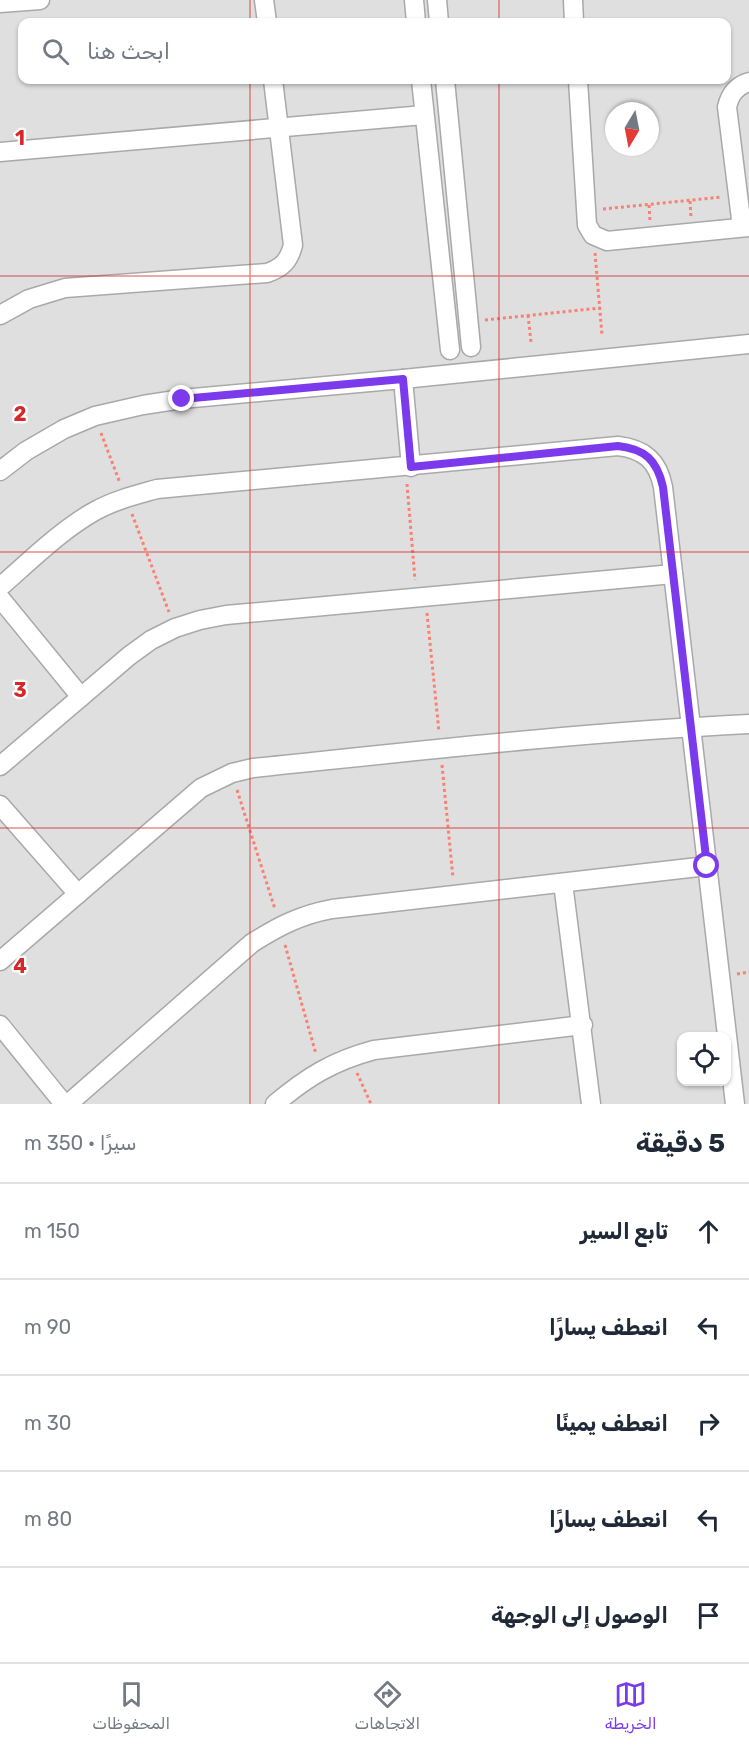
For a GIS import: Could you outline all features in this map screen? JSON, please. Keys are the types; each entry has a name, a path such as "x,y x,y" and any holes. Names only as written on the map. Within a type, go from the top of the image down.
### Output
{"street":[{"path":"0,3 40,0"},
{"path":"264,0 266,18"},
{"path":"414,0 416,18"},
{"path":"437,0 439,18"},
{"path":"573,0 574,18"},
{"path":"578,84 586,225 593,235 607,241 746,227 738,196 727,108 733,92 749,82"},
{"path":"0,315 29,299 65,288 267,273 285,264 291,255 293,245 274,84"},
{"path":"421,84 450,350"},
{"path":"445,84 471,347"},
{"path":"0,152 424,115"},
{"path":"439,249 461,247"},
{"path":"0,471 45,439 95,416 143,405 182,399 749,344"},
{"path":"403,379 408,467"},
{"path":"0,587 67,531 95,511 126,497 157,489 618,446 644,453 654,463 660,475 735,1104"},
{"path":"0,766 129,656 151,640 176,627 200,620 226,615 673,574"},
{"path":"0,598 81,697"},
{"path":"0,961 201,788 231,773 254,768 441,748 749,724"},
{"path":"0,805 78,894"},
{"path":"0,1025 66,1104 243,950 280,925 305,914 707,866"},
{"path":"563,882 583,1025 591,1104"},
{"path":"275,1104 296,1086 321,1070 350,1056 398,1046 583,1025"}],"path":[{"path":"586,211 738,196"},
{"path":"593,235 602,335"},
{"path":"469,322 600,308"},
{"path":"528,315 531,342"},
{"path":"95,416 176,627"},
{"path":"408,467 417,599"},
{"path":"350,1056 371,1104"}],"shaded area":[{"path":"0,0 749,0 749,1104 0,1104"}],"route":[{"path":"182,399 403,379 411,467 618,446 644,453 654,463 663,487 707,866"}]}
